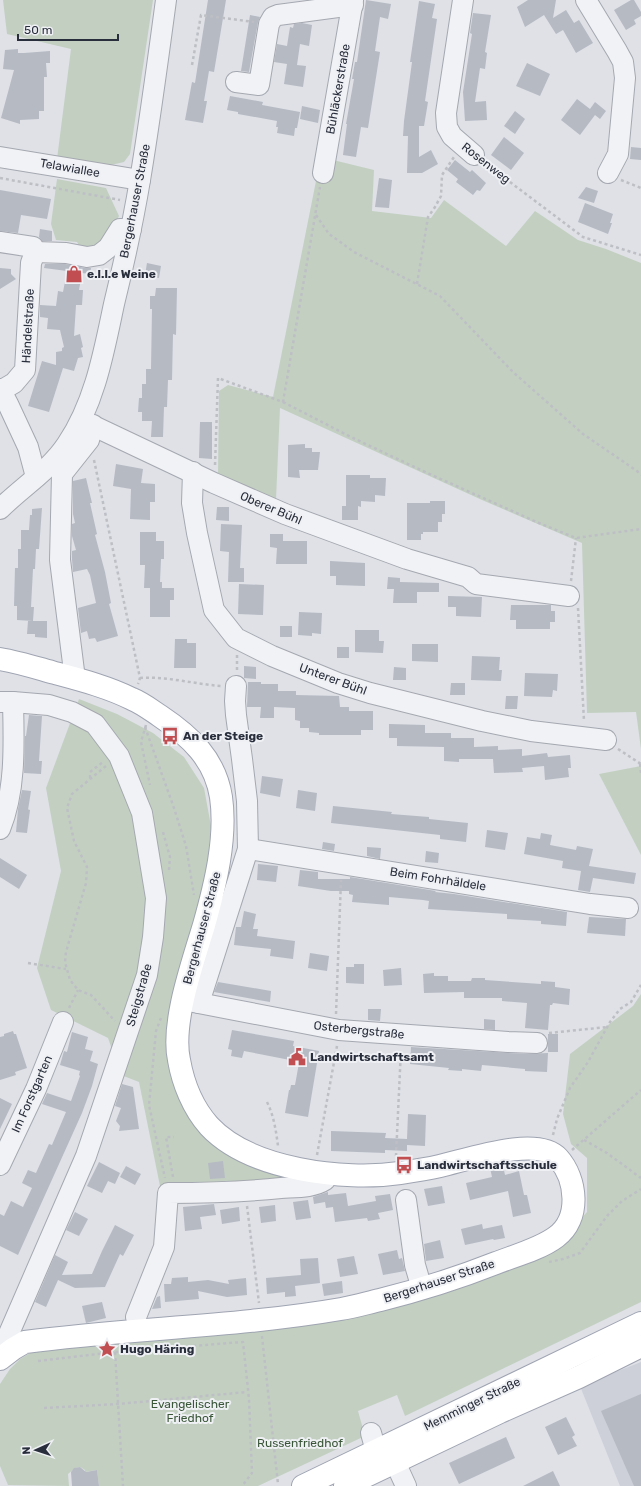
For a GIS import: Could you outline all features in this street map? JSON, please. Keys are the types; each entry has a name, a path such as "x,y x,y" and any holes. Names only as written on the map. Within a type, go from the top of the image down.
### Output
{"main road":[{"name":"Bergerhauser Straße","path":"0,660 75,679 134,699 182,731 200,749 215,775 221,794 222,811 221,843 216,883 191,1002 178,1034 177,1054 183,1078 193,1101 208,1125 226,1140 242,1149 276,1163 349,1176 396,1174 441,1166 481,1155 522,1148 550,1152 559,1159 569,1177 574,1199 570,1221 558,1236 541,1245 478,1270 422,1289 345,1309 261,1320 25,1342 12,1349 0,1359"},
{"name":"Memminger Straße","path":"303,1486 373,1442 641,1323"},
{"name":"Memminger Straße","path":"345,1486 500,1412 581,1381 641,1346"}],"street":[{"name":"Bergerhauser Straße","path":"0,509 55,460 87,422 92,393 136,203 166,0"},
{"name":"Rosenweg","path":"463,0 446,113 447,128 465,155"},
{"path":"586,0 623,62 625,78 618,154 608,173"},
{"name":"Bühläckerstraße","path":"269,24 273,17 278,15 353,2 321,181"},
{"path":"236,82 259,85 269,24"},
{"name":"Telawiallee","path":"0,157 140,180"},
{"path":"0,242 33,247 35,252 66,253 87,257 99,255 108,248 120,229 131,229"},
{"name":"Händelstraße","path":"35,252 31,263 25,370 14,383 1,390 28,447 36,477"},
{"path":"75,679 60,560 62,474 89,440 87,422"},
{"name":"Oberer Bühl","path":"87,422 214,483 285,514 408,560 468,577 476,584 569,596"},
{"name":"Unterer Bühl","path":"193,472 192,502 197,533 214,610 236,638 272,656 338,683 370,693 482,721 531,731 606,740"},
{"path":"191,1002 248,849 247,801 236,715 236,686"},
{"path":"1,822 10,795 12,768 7,702"},
{"name":"Steigstraße","path":"0,1354 86,1156 147,975 153,937 156,898 142,813 117,754 95,724 72,712 49,705 7,702"},
{"name":"Beim Fohrhäldele","path":"248,849 590,904 628,908"},
{"name":"Osterbergstraße","path":"191,1002 337,1029 402,1035 537,1043"},
{"name":"Im Forstgarten","path":"0,1165 36,1089 63,1022"},
{"path":"136,1317 164,1247 171,1188 245,1192 308,1186 325,1180 321,1172"},
{"path":"406,1200 415,1265 422,1289"},
{"path":"395,1462 406,1486"}],"path":[{"path":"192,65 201,15 269,24"},
{"name":"Rosenweg","path":"465,155 583,237 641,255"},
{"path":"417,284 428,217 441,196 442,175 465,155"},
{"path":"608,173 641,188"},
{"path":"0,178 136,203"},
{"path":"283,402 321,181"},
{"path":"316,215 329,234 337,241 379,266 440,296 513,372 583,434 641,475"},
{"path":"214,483 218,378 283,402 351,437 423,471 576,538 641,529"},
{"path":"94,456 140,678 134,699"},
{"path":"576,538 569,596 578,598 584,709"},
{"path":"140,678 201,685 236,686"},
{"path":"145,727 186,846 194,899"},
{"path":"606,740 640,764 641,774"},
{"path":"117,754 72,794 67,808 74,841 87,867 86,883 64,962 70,980 78,990 91,995 118,1025"},
{"path":"321,1172 337,1029 342,864"},
{"path":"28,963 66,969"},
{"path":"557,1119 570,1088 588,1062 607,1027 620,1009 631,1002 641,985"},
{"path":"161,1017 156,1031 149,1105 171,1188"},
{"path":"567,1032 607,1027"},
{"path":"396,1152 402,1035"},
{"path":"559,1159 584,1140 641,1090"},
{"path":"267,1102 271,1110 276,1131 278,1147 276,1163"},
{"path":"171,1188 166,1137 174,1137"},
{"path":"584,1140 606,1153 641,1178"},
{"path":"245,1192 261,1320 278,1484"},
{"path":"38,1361 115,1352 243,1342 252,1473 242,1486"},
{"path":"115,1352 123,1486"},
{"path":"44,1408 118,1404 247,1392"}],"shaded area":[{"path":"641,1362 641,1486 620,1486 580,1386"}],"green space":[{"path":"3,0 153,0 130,154 124,162 111,165 57,159 71,49 7,34"},
{"path":"333,160 374,170 372,211 431,218 444,200 506,246 535,211 578,240 641,263 641,749 636,712 587,713 582,543 482,500 280,408 276,500 218,475 219,391 228,385 273,397 316,181"},
{"path":"57,179 106,188 119,216 103,249 83,253 77,242 56,240 51,224"},
{"path":"79,699 117,714 153,733 184,757 204,788 211,826 206,887 179,989 184,1107 299,1177 161,1191 139,1082 121,1075 108,1038 51,1010 37,968 61,871 46,788"},
{"path":"641,766 641,855 599,774"},
{"path":"641,994 641,1302 405,1416 397,1395 358,1411 365,1436 258,1486 99,1486 97,1470 85,1472 85,1470 80,1467 75,1468 68,1474 69,1486 8,1485 0,1466 0,1384 10,1369 20,1359 39,1348 406,1300 530,1263 555,1248 587,1212 587,1158 571,1144 563,1114 570,1054 633,1006"}],"building":[{"path":"208,0 226,0 214,72 209,71 204,101 207,101 203,123 185,120 192,82 195,83"},
{"path":"366,0 391,4 388,19 380,17 375,51 380,52 368,128 361,127 356,157 343,155 346,124 354,79 352,79 355,62 357,62"},
{"path":"528,0 556,0 553,18 566,10 574,23 579,20 593,43 576,53 563,30 556,34 544,15 525,27 517,7"},
{"path":"631,0 634,0 641,12 641,16 634,20 636,24 626,30 614,10"},
{"path":"419,1 435,4 432,18 437,19 425,101 428,102 424,126 419,126 419,157 431,150 438,164 422,173 407,173 408,136 403,136 404,121 412,62 410,62"},
{"path":"473,13 491,15 485,52 487,53 485,69 480,68 475,102 486,101 487,120 465,121 463,92 472,34 470,33"},
{"path":"250,15 260,17 249,72 241,71"},
{"path":"302,23 312,25 309,46 300,44 297,65 306,66 303,87 284,84 287,64 274,62 277,44 287,46 290,27 293,28 294,24"},
{"path":"18,49 18,53 50,51 50,63 46,63 47,77 44,77 44,111 39,111 39,119 20,120 20,124 1,118 14,70 3,69 5,50"},
{"path":"527,63 550,74 540,96 516,86"},
{"path":"230,96 263,102 262,105 300,112 294,136 277,133 277,121 238,114 238,112 227,110"},
{"path":"577,99 590,109 595,102 606,111 600,119 595,115 580,135 561,120"},
{"path":"302,106 320,110 318,123 300,119"},
{"path":"515,111 525,119 515,134 504,126"},
{"path":"504,137 524,153 511,170 491,155"},
{"path":"631,147 641,148 641,160 630,159"},
{"path":"455,160 470,172 472,170 486,183 480,191 477,190 473,195 456,182 458,179 447,170"},
{"path":"379,178 392,180 389,208 375,207"},
{"path":"586,187 598,191 594,203 578,198"},
{"path":"0,190 51,199 47,219 21,215 18,233 0,231"},
{"path":"585,203 613,214 610,223 612,223 608,234 578,222"},
{"path":"40,229 52,231 52,241 42,241 39,237"},
{"path":"147,263 161,266 159,278 145,275"},
{"path":"45,264 65,264 91,268 90,274 82,273 79,290 83,290 82,305 76,305 74,336 80,334 83,347 81,348 83,357 78,358 74,371 63,368 49,412 28,406 42,361 56,365 56,352 62,351 62,348 64,347 60,330 47,329 48,318 40,317 40,305 56,306 58,291 63,292 67,271 44,268"},
{"path":"0,268 11,269 11,274 16,279 0,289"},
{"path":"156,288 177,288 176,335 173,334 172,380 168,380 167,407 164,407 163,437 151,437 152,421 142,421 142,412 138,412 139,398 142,398 142,384 146,384 146,369 151,369 152,309 150,309 150,296 155,296"},
{"path":"200,422 212,422 212,459 199,458"},
{"path":"305,444 305,448 312,448 312,452 320,452 318,470 299,470 300,478 288,477 288,445"},
{"path":"116,464 143,469 141,483 155,484 155,502 150,502 150,520 130,519 131,489 113,486"},
{"path":"346,475 370,475 370,478 386,478 385,496 375,495 375,502 361,501 361,507 358,506 358,520 342,520 342,506 346,506"},
{"path":"86,478 97,534 95,535 105,572 111,603 109,604 118,636 97,642 95,638 89,639 87,631 81,633 78,608 96,603 90,575 87,569 73,572 72,559 72,551 76,550 72,536 72,524 75,523 73,514 73,481"},
{"path":"430,501 445,501 445,514 442,514 442,522 438,522 438,532 423,532 423,534 421,534 421,540 407,540 407,503 430,503"},
{"path":"217,507 229,507 229,521 216,520"},
{"path":"42,508 39,549 36,549 35,569 33,569 31,607 34,607 33,621 17,620 17,606 14,606 15,568 18,568 18,549 21,549 21,530 29,530 32,509"},
{"path":"221,524 242,525 240,568 244,568 244,582 228,582 229,552 220,551"},
{"path":"140,532 156,532 156,541 164,541 164,559 161,559 160,582 162,582 162,588 174,588 174,600 170,600 170,617 150,617 150,588 144,588 145,565 140,565"},
{"path":"270,534 283,534 283,541 307,541 307,564 276,564 277,548 270,547"},
{"path":"330,561 365,563 365,586 336,585 336,576 330,576"},
{"path":"388,577 400,578 400,582 439,583 439,592 417,592 417,603 393,603 394,589 387,589"},
{"path":"239,584 264,585 263,615 238,614"},
{"path":"448,596 482,597 481,617 456,616 456,607 448,607"},
{"path":"511,605 551,605 551,611 555,611 555,622 550,622 550,629 516,629 516,620 510,620"},
{"path":"299,612 322,613 321,634 312,633 312,636 298,635"},
{"path":"28,621 47,621 47,638 35,637 35,634 27,634"},
{"path":"280,626 292,626 292,637 280,637"},
{"path":"355,630 379,630 379,641 384,641 383,653 355,652"},
{"path":"175,639 187,639 187,643 196,643 196,668 174,668"},
{"path":"412,644 438,644 438,662 412,661"},
{"path":"337,647 349,647 349,658 337,658"},
{"path":"472,656 500,657 499,670 502,670 501,681 471,680"},
{"path":"244,666 256,667 256,679 244,678"},
{"path":"394,667 406,668 406,680 393,680"},
{"path":"525,673 558,674 557,691 553,690 552,697 524,696"},
{"path":"248,682 278,684 278,691 296,691 296,695 339,696 340,707 349,707 349,711 373,711 373,730 361,730 361,735 319,735 319,733 309,732 309,728 300,728 300,721 295,720 295,708 274,707 274,718 260,718 261,707 247,707"},
{"path":"451,683 465,683 465,695 450,695"},
{"path":"506,696 518,696 517,709 505,709"},
{"path":"29,715 42,716 39,761 42,761 41,774 24,773 25,736"},
{"path":"389,724 425,725 425,733 451,733 451,738 474,738 474,747 498,746 498,750 522,749 522,756 547,753 548,757 570,755 571,768 568,768 569,777 545,780 544,766 522,768 523,772 494,773 493,759 459,759 459,762 444,761 444,747 397,746 397,738 389,738"},
{"path":"262,776 283,779 280,797 260,793"},
{"path":"22,790 31,791 28,809 30,810 27,833 16,832 18,809"},
{"path":"298,790 317,793 315,811 296,808"},
{"path":"333,806 392,812 391,814 429,817 429,819 468,823 466,842 440,839 440,835 331,823"},
{"path":"487,830 508,833 505,850 485,847"},
{"path":"541,833 552,835 550,845 576,850 577,846 593,849 589,866 636,873 634,884 593,878 590,892 578,890 581,871 562,868 563,861 524,854 527,837 540,839"},
{"path":"323,842 335,844 334,851 322,849"},
{"path":"367,847 381,848 380,859 367,856"},
{"path":"426,851 439,853 438,863 425,862"},
{"path":"0,858 27,875 19,889 0,877"},
{"path":"258,864 278,866 276,882 257,880"},
{"path":"300,870 318,872 318,879 350,879 350,877 436,891 435,892 567,912 566,926 541,924 541,921 507,919 507,914 428,909 429,901 423,900 389,897 389,905 352,902 353,895 349,894 349,891 331,891 298,886"},
{"path":"244,911 256,914 253,929 258,929 257,936 295,941 293,959 270,956 271,949 234,945 236,927 241,927"},
{"path":"589,917 626,919 625,936 587,933"},
{"path":"310,953 329,956 327,971 308,968"},
{"path":"354,964 364,964 364,984 346,983 346,967 354,967"},
{"path":"401,968 402,985 384,986 383,970"},
{"path":"434,973 434,976 448,976 448,981 471,981 472,978 485,978 485,980 541,984 541,981 555,982 555,987 570,989 569,1005 553,1003 550,1005 548,1030 525,1028 527,1003 502,1001 502,998 464,998 464,992 424,993 423,974"},
{"path":"218,982 271,991 270,1002 214,992"},
{"path":"368,1009 381,1009 380,1021 368,1020"},
{"path":"484,1019 495,1020 495,1030 484,1029"},
{"name":"Landwirtschaftsamt","path":"232,1030 294,1041 293,1046 319,1051 308,1117 285,1113 289,1090 291,1085 295,1085 299,1063 244,1051 242,1058 231,1056 232,1050 228,1049"},
{"path":"13,1031 14,1034 16,1034 27,1068 15,1072 16,1075 0,1080 0,1037"},
{"path":"72,1032 88,1037 85,1049 93,1051 90,1061 98,1064 82,1113 18,1255 0,1246 0,1214 4,1216 11,1201 23,1207 32,1188 22,1183 28,1170 36,1173 49,1144 52,1145 66,1112 42,1104 47,1093 71,1101 80,1076 80,1071 60,1065 64,1051 67,1052"},
{"path":"548,1034 558,1034 558,1052 548,1052"},
{"path":"411,1047 526,1054 548,1053 547,1072 525,1071 525,1069 482,1065 481,1071 462,1069 462,1071 448,1070 449,1068 410,1064"},
{"path":"122,1084 133,1087 139,1129 119,1131 120,1126 116,1121 121,1108 115,1106"},
{"path":"0,1098 12,1104 0,1129"},
{"path":"408,1114 426,1115 425,1146 407,1145 407,1151 385,1150 385,1153 331,1151 331,1131 386,1133 385,1138 407,1139"},
{"path":"223,1161 225,1178 210,1179 208,1163"},
{"path":"99,1162 120,1173 115,1184 108,1181 102,1193 87,1186"},
{"path":"126,1166 141,1174 135,1185 120,1177"},
{"path":"503,1166 505,1175 519,1171 524,1195 527,1195 531,1213 513,1217 508,1191 470,1200 466,1183 492,1177 490,1168"},
{"path":"442,1186 445,1203 428,1206 424,1189"},
{"path":"328,1192 328,1195 346,1193 348,1206 376,1201 375,1196 390,1194 393,1210 378,1213 380,1219 368,1221 367,1218 335,1222 333,1207 326,1208 325,1202 314,1204 313,1197"},
{"path":"308,1200 311,1218 296,1220 293,1202"},
{"path":"214,1204 216,1215 200,1217 202,1229 185,1231 183,1207"},
{"path":"275,1205 276,1221 261,1223 259,1207"},
{"path":"239,1207 240,1221 222,1224 220,1210"},
{"path":"75,1212 88,1219 79,1236 66,1230"},
{"path":"482,1224 483,1229 502,1225 505,1238 465,1245 461,1229"},
{"path":"115,1225 134,1235 123,1256 120,1254 105,1287 75,1288 58,1280 46,1307 35,1302 55,1255 68,1262 62,1275 92,1274"},
{"path":"440,1240 444,1258 426,1261 424,1244"},
{"path":"397,1250 399,1259 402,1258 405,1271 383,1275 378,1254"},
{"path":"354,1256 358,1274 340,1277 337,1259"},
{"path":"318,1258 320,1283 295,1286 296,1296 285,1297 285,1292 267,1294 266,1278 301,1275 300,1259"},
{"path":"188,1277 188,1282 208,1280 229,1284 228,1280 246,1278 247,1295 227,1297 198,1291 199,1299 165,1302 164,1284 171,1284 172,1278"},
{"path":"342,1281 343,1293 324,1296 322,1284"},
{"path":"160,1296 161,1308 152,1309 157,1297"},
{"path":"102,1302 106,1318 86,1323 82,1306"},
{"path":"641,1394 641,1486 634,1486 601,1411"},
{"path":"566,1417 575,1435 572,1437 577,1446 558,1455 545,1427"},
{"path":"506,1437 515,1458 459,1484 449,1463"},
{"path":"80,1467 86,1472 97,1470 99,1486 72,1486 71,1472 74,1468"},
{"path":"553,1471 560,1486 523,1486"}],"place":[{"name":"e.l.l.e Weine","path":"74,274"},
{"name":"An der Steige","path":"170,736"},
{"name":"Landwirtschaftsamt","path":"297,1057"},
{"name":"Landwirtschaftsschule","path":"404,1165"},
{"name":"Hugo Häring","path":"107,1349"}],"park label":[{"name":"Evangelischer Friedhof","path":"190,1411"},
{"name":"Russenfriedhof","path":"300,1443"}]}
